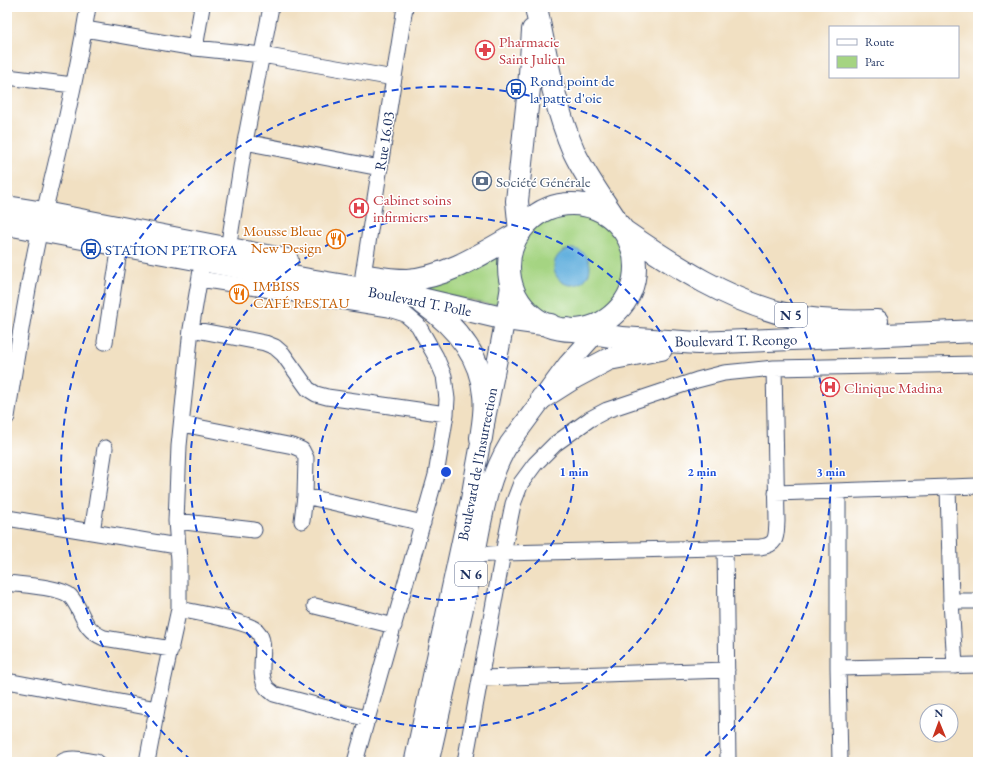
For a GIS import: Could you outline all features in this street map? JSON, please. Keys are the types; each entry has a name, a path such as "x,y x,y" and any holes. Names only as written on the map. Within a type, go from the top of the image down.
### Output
{"highway":[{"name":"N 5","path":"536,7 551,81 567,132 575,153 586,174 622,228 632,246 635,270 632,286 625,301 608,318 592,326 575,329 558,327 535,317 518,298 511,282 509,268 511,253 520,232 527,223 539,213 554,207 577,204 593,207 607,215 622,228 666,260 724,292 752,304 793,316 832,321 861,322 978,318"},
{"name":"N 5","path":"520,232 517,201 536,7"},
{"name":"Boulevard T. Polle","path":"7,207 42,222 201,270 417,298 506,319 558,327"},
{"name":"Boulevard T. Polle","path":"7,224 42,222 228,249 363,275 407,280 440,273 474,258 520,232"},
{"name":"N 6","path":"417,298 440,315 450,325 470,350 477,365 485,396 482,438"},
{"name":"Boulevard T. Reongo","path":"558,327 596,335 622,338 698,343 978,332"},
{"path":"609,359 622,338"},
{"name":"N 5","path":"542,398 575,377 609,359 698,343"}],"main road":[{"name":"Boulevard de l'Insurrection","path":"429,762 467,556 471,497 506,319 511,282"},
{"name":"Boulevard de l'Insurrection","path":"414,762 467,556 490,483 502,455 568,364 596,335 614,313"}],"street":[{"path":"7,417 12,344 42,222 73,85 85,29 88,7"},
{"path":"196,48 202,7"},
{"path":"228,249 245,142 271,7"},
{"name":"Rue 16.03","path":"363,275 405,7"},
{"path":"85,29 196,48 262,55 394,78"},
{"path":"7,77 73,85"},
{"path":"245,142 380,168"},
{"path":"105,342 120,245"},
{"path":"146,762 180,609 179,560 176,521 179,446 192,329 201,270 390,309 405,314 418,325 436,357 444,376 447,399 446,414 436,475 355,762"},
{"path":"192,329 266,342 283,354 308,390 316,394 327,397 446,414"},
{"path":"465,762 503,553 514,504 521,483 535,464 556,444 590,419 624,404 697,380 724,373 774,368 978,364"},
{"path":"467,556 503,553 760,547 768,546 773,543 777,521 774,368"},
{"path":"182,424 293,446 302,450 306,458 305,496 302,521"},
{"path":"92,532 105,448"},
{"path":"776,493 978,486"},
{"path":"948,487 951,601 955,666"},
{"path":"838,491 838,668 840,762"},
{"path":"305,496 423,523"},
{"path":"7,518 177,546"},
{"path":"176,521 254,530"},
{"path":"725,548 728,762"},
{"path":"7,583 61,590 69,596 89,630 96,635 104,638 171,649"},
{"path":"951,601 978,601"},
{"path":"315,606 394,626"},
{"path":"180,609 246,625 257,630 262,640 262,677 267,688 274,694 368,719"},
{"path":"838,668 978,665"},
{"path":"481,678 727,670"},
{"path":"7,681 157,709"},
{"path":"62,762 64,760 73,759 96,762"}],"green space":[{"path":"572,211 594,215 612,227 624,245 628,267 624,289 612,307 594,319 572,323 550,319 532,307 520,289 516,267 520,245 532,227 550,215"},
{"path":"506,245 502,297 498,303 491,305 414,288"}],"water":[{"path":"576,249 585,254 589,260 589,274 585,280 576,285 568,285 559,280 555,274 554,263 559,254 565,250"}],"place":[{"name":"Pharmacie Saint Julien","path":"485,50"},
{"name":"Rond point de la patte d'oie","path":"516,89"},
{"name":"Société Générale","path":"482,181"},
{"name":"Cabinet soins infirmiers","path":"359,208"},
{"name":"Mousse Bleue New Design","path":"336,239"},
{"name":"STATION PETROFA","path":"91,249"},
{"name":"IMBISS CAFÉ RESTAU","path":"239,294"},
{"name":"Clinique Madina","path":"830,387"}]}
